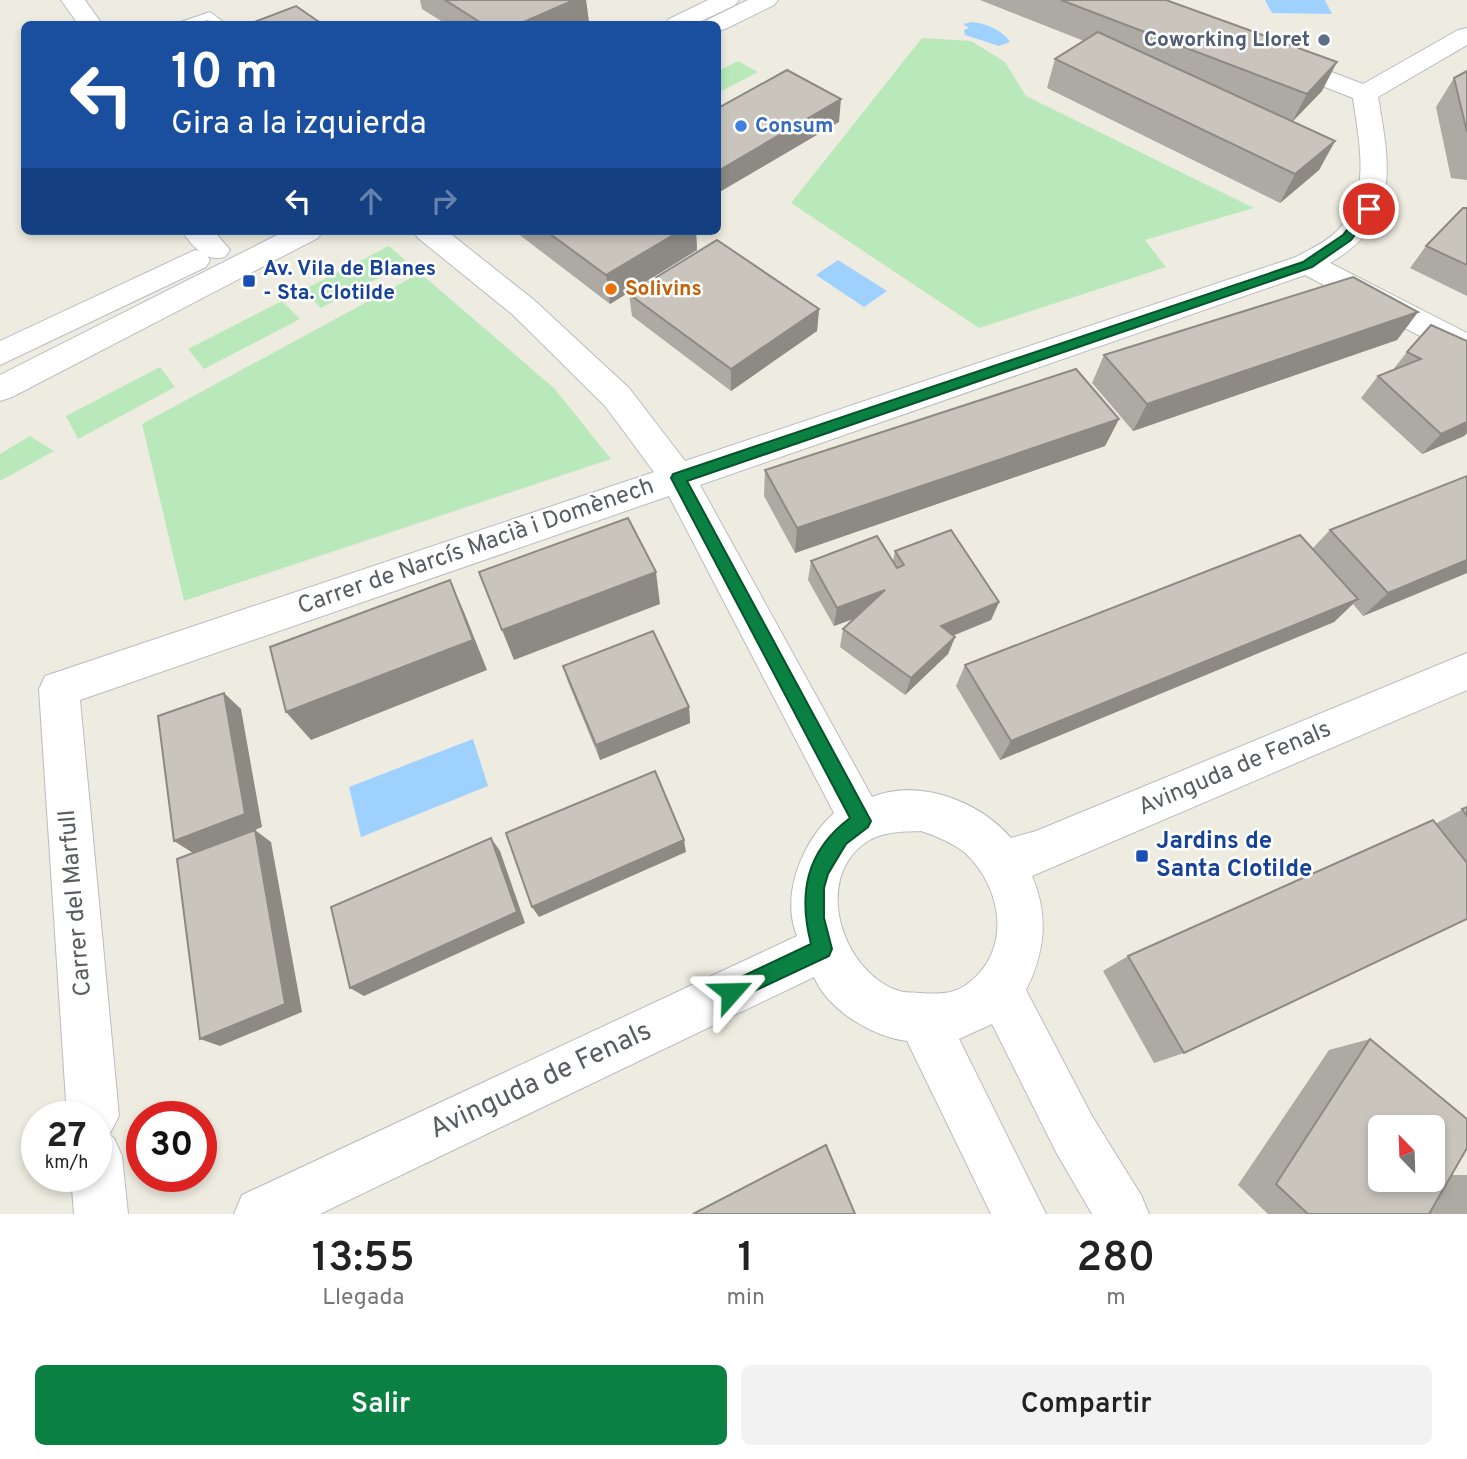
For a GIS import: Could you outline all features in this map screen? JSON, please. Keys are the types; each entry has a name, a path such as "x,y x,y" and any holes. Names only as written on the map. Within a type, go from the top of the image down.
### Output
{"street":[{"path":"73,0 88,21"},
{"path":"683,21 727,0"},
{"path":"721,22 766,0"},
{"path":"1264,54 1365,94 1467,35"},
{"name":"Carrer de Narcís Macià i Domènech","path":"59,689 1307,264 1347,237 1369,209 1376,181 1365,94"},
{"path":"0,355 206,240 232,235"},
{"path":"0,389 300,235"},
{"path":"433,235 523,307 617,397 678,478 862,821"},
{"path":"1307,264 1467,347"},
{"name":"Avinguda de Fenals","path":"1002,863 1049,848 1467,671"},
{"name":"Carrer del Marfull","path":"59,689 92,1101"},
{"path":"921,810 952,820 980,838 1002,863 1017,893 1022,926 1016,960 999,988 978,1006 952,1017 923,1020 891,1014 862,999 839,976 822,949 814,918 817,878 823,860 839,837 862,821 890,811 921,810"},
{"name":"Avinguda de Fenals","path":"261,1214 822,949"},
{"path":"999,988 1074,1134 1122,1214"},
{"path":"923,1020 1018,1214"},
{"path":"99,1192 101,1214"}],"lane":[{"path":"192,21 210,16 216,21"}],"green space":[{"path":"922,38 971,41 1005,62 1026,96 1254,208 1145,240 1166,267 979,328 791,203"},
{"path":"738,61 758,72 721,91 721,70"},
{"path":"389,246 408,263 321,308 303,290"},
{"path":"420,273 555,389 611,459 184,601 142,424"},
{"path":"282,301 300,319 204,369 188,349"},
{"path":"160,367 175,387 78,439 66,416"},
{"path":"30,436 54,451 0,481 0,454"}],"water":[{"path":"1265,0 1325,0 1332,14 1272,13"},
{"path":"972,22 994,28 1010,42 999,46 965,35 964,30 969,28 963,24"},
{"path":"838,260 887,291 864,307 816,275"},
{"path":"473,739 488,786 361,837 349,787"}],"building":[{"path":"445,0 574,0 526,21 478,21"},
{"path":"1061,0 1166,0 1337,62 1307,94"},
{"path":"296,6 318,21 257,21"},
{"path":"1098,32 1335,141 1295,174 1055,59"},
{"path":"787,70 841,99 721,169 721,106"},
{"path":"1467,71 1467,132 1454,78"},
{"path":"1463,208 1467,208 1467,265 1426,246"},
{"path":"551,235 673,235 606,275"},
{"path":"717,240 819,309 731,369 629,294"},
{"path":"1353,277 1418,312 1147,404 1104,355"},
{"path":"1431,325 1467,341 1467,422 1441,434 1378,376 1421,359 1407,352"},
{"path":"1076,369 1119,419 797,528 765,470"},
{"path":"1467,476 1467,560 1388,593 1330,530"},
{"path":"628,518 656,572 502,630 479,572"},
{"path":"951,530 999,602 941,626 955,637 911,678 843,629 885,590 837,608 811,561 877,536 897,568 904,565 895,551"},
{"path":"1300,535 1358,599 1011,741 965,665"},
{"path":"450,580 473,640 286,712 270,647"},
{"path":"653,631 689,707 596,745 563,666"},
{"path":"224,693 245,814 174,841 158,716"},
{"path":"655,771 684,840 532,907 506,833"},
{"path":"1433,820 1467,863 1467,919 1184,1053 1128,956"},
{"path":"255,830 285,1004 200,1039 177,859"},
{"path":"491,838 517,912 350,988 331,907"},
{"path":"1370,1039 1467,1119 1467,1148 1446,1184 1446,1115 1368,1115 1368,1192 1442,1192 1429,1214 1308,1214 1276,1184"},
{"path":"826,1145 855,1214 693,1214"}],"place":[{"name":"Coworking Lloret","path":"1324,40"},
{"name":"Consum","path":"741,126"},
{"name":"Av. Vila de Blanes - Sta. Clotilde","path":"249,281"},
{"name":"Solivins","path":"611,289"},
{"name":"Jardins de Santa Clotilde","path":"1142,856"}],"route":[{"path":"731,992 822,949 814,918 814,888 823,860 839,837 862,821 678,478 1307,264 1347,237 1369,209"}]}
